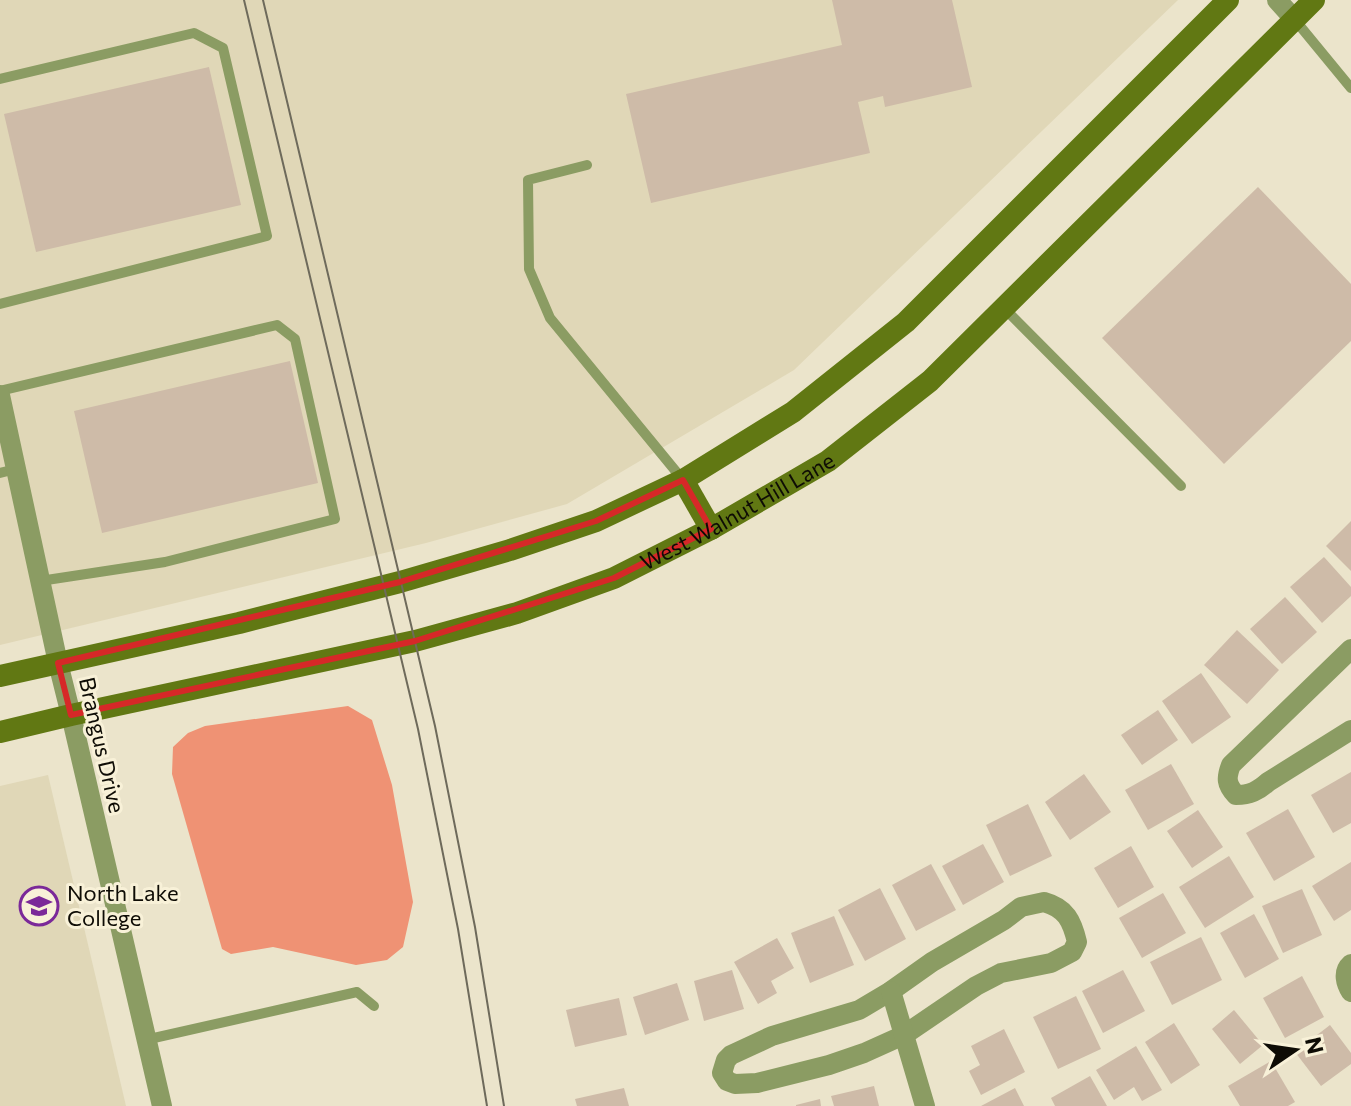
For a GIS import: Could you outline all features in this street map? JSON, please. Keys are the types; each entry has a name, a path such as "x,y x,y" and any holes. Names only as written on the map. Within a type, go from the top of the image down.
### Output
{"main road":[{"path":"0,676 239,623 414,578 596,521 683,480 793,412 906,322 1228,0"},
{"name":"West Walnut Hill Lane","path":"0,732 398,645 517,613 614,578 711,529 828,461 930,381 1314,0"},
{"path":"683,480 711,529"}],"street":[{"path":"1277,0 1295,20"},
{"name":"Brangus Drive","path":"0,393 8,471 40,581 162,1106"},
{"path":"1351,649 1231,765 1227,777 1230,788 1236,795 1259,790 1351,730"},
{"path":"1044,902 1056,905 1068,917 1075,934 1077,942 1072,952 1051,963 1001,973 976,986 904,1035 864,1053 757,1083 735,1084 727,1081 722,1073 731,1055 772,1036 859,1010 891,991 1021,907 1044,902"},
{"path":"1351,964 1345,979 1351,992"},
{"path":"891,991 925,1106"}],"lane":[{"path":"1295,20 1351,88"},
{"path":"0,79 194,33 223,48 267,236 0,304"},
{"path":"587,165 528,180 529,269 550,318 683,480"},
{"path":"1003,307 1181,486"},
{"path":"0,393 277,325 295,339 335,519 165,562 40,581"},
{"path":"145,1040 357,992 374,1006"}],"highlighted area":[{"path":"683,480 711,529 614,578 415,641 71,715 58,663 400,582 596,521"}],"shaded area":[{"path":"0,0 1178,0 794,370 567,504 426,543 0,645"},
{"path":"348,706 372,720 392,785 413,902 403,947 387,960 356,965 273,947 231,954 222,949 172,774 173,747 188,733 205,726"},
{"name":"North Lake College","path":"48,775 126,1106 0,1106 0,786"}],"building":[{"path":"832,0 952,0 972,87 885,107 883,96 858,102 870,153 651,203 626,94 842,45"},
{"path":"209,67 241,205 36,252 4,114"},
{"path":"1258,187 1351,284 1351,341 1224,464 1102,338"},
{"path":"290,361 318,483 102,533 74,411"},
{"path":"1351,521 1351,571 1326,546"},
{"path":"1324,557 1351,587 1351,596 1322,623 1290,587"},
{"path":"1285,597 1317,632 1282,664 1250,629"},
{"path":"1237,630 1279,670 1247,704 1204,665"},
{"path":"1201,673 1231,717 1192,744 1162,701"},
{"path":"1158,710 1178,740 1142,765 1121,735"},
{"path":"1171,764 1194,804 1148,830 1125,790"},
{"path":"1351,772 1351,823 1333,833 1311,795"},
{"path":"1084,774 1111,812 1070,840 1045,802"},
{"path":"1028,804 1052,856 1010,876 986,825"},
{"path":"1288,809 1315,857 1274,881 1246,833"},
{"path":"1198,810 1223,847 1192,868 1167,831"},
{"path":"983,844 1004,882 963,905 942,866"},
{"path":"1131,846 1154,887 1118,908 1094,868"},
{"path":"1229,856 1254,897 1205,928 1179,887"},
{"path":"1351,862 1351,910 1334,921 1312,886"},
{"path":"931,864 956,910 916,931 892,885"},
{"path":"880,888 906,939 865,961 838,910"},
{"path":"1302,889 1322,935 1283,953 1262,906"},
{"path":"1163,893 1186,933 1142,958 1119,918"},
{"path":"1254,914 1279,959 1245,978 1220,933"},
{"path":"834,916 854,965 810,983 791,933"},
{"path":"1201,937 1222,980 1172,1005 1150,962"},
{"path":"777,938 794,968 771,981 777,993 758,1004 734,962"},
{"path":"732,970 744,1009 704,1021 694,981"},
{"path":"1123,970 1145,1011 1103,1033 1082,991"},
{"path":"1302,976 1324,1017 1285,1038 1263,998"},
{"path":"677,983 689,1020 645,1035 633,997"},
{"path":"1076,996 1101,1049 1058,1069 1033,1017"},
{"path":"619,998 627,1035 575,1047 566,1010"},
{"path":"1234,1010 1263,1045 1240,1064 1212,1029"},
{"path":"1174,1023 1200,1065 1171,1084 1145,1042"},
{"path":"1330,1025 1351,1053 1351,1064 1321,1086 1295,1052"},
{"path":"1004,1029 1025,1072 981,1095 969,1071 980,1065 971,1046"},
{"path":"1136,1046 1162,1090 1142,1101 1134,1087 1114,1100 1096,1070"},
{"path":"1271,1061 1295,1102 1288,1106 1240,1106 1228,1086"},
{"path":"1090,1076 1107,1106 1055,1106 1051,1098"},
{"path":"874,1086 879,1106 834,1106 831,1096"},
{"path":"624,1088 629,1106 577,1106 575,1099"},
{"path":"1015,1088 1024,1106 981,1106"},
{"path":"820,1099 821,1106 796,1106 796,1105"}],"tram line":[{"path":"244,0 418,729 458,929 487,1106"},
{"path":"263,0 435,726 475,927 504,1106"}],"place":[{"name":"North Lake College","path":"39,906"}]}
